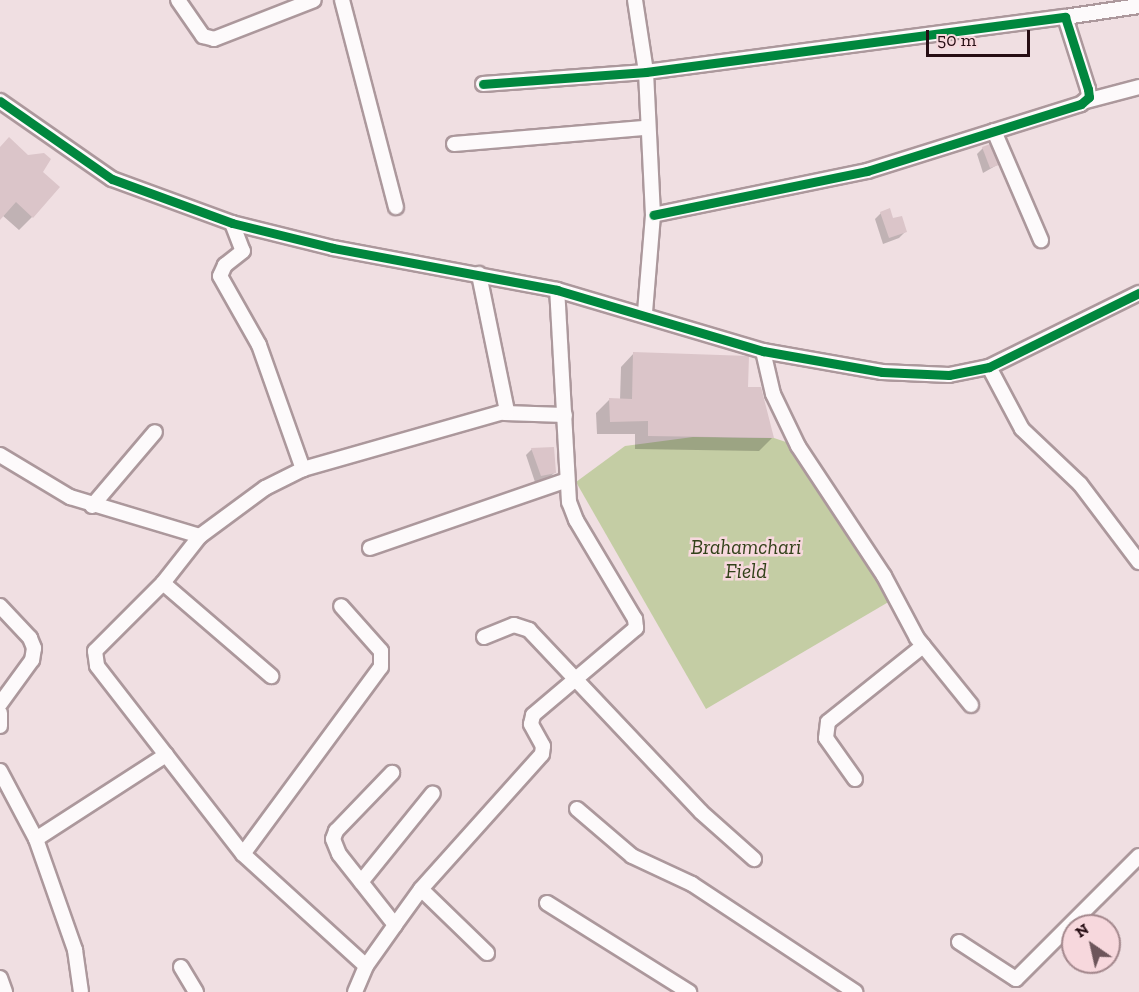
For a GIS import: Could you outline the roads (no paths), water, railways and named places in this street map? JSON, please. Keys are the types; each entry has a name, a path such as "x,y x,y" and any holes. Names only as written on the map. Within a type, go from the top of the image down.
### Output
{"street":[{"path":"178,0 203,36 214,39 314,0"},
{"path":"342,0 396,207"},
{"path":"635,0 646,72 646,128 653,214 645,313"},
{"path":"483,84 646,72 1139,6"},
{"path":"1065,17 1088,89 1086,101"},
{"path":"653,214 867,171 1086,101 1139,87"},
{"path":"0,100 112,179 232,223 333,248 557,290 645,313 764,351 882,372 922,375 989,367 1139,293"},
{"path":"454,144 646,128"},
{"path":"994,131 1041,240"},
{"path":"232,223 243,251 225,265 220,276 260,345 303,469"},
{"path":"479,274 508,401 504,413"},
{"path":"355,992 366,966 422,889 542,754 543,746 531,719 574,678 626,640 637,623 576,520 565,482 565,415 557,290"},
{"path":"764,351 773,394 798,446 884,576 923,646 971,705"},
{"path":"989,367 1022,429 1080,484 1139,562"},
{"path":"366,966 243,854 94,660 95,651 163,584 200,536 264,488 303,469 504,413 565,415"},
{"path":"92,506 155,432"},
{"path":"0,455 50,487 92,506 200,536"},
{"path":"370,548 565,482"},
{"path":"163,584 271,676"},
{"path":"0,606 30,638 34,648 32,660 0,704"},
{"path":"243,854 381,667 381,651 341,606"},
{"path":"484,636 514,625 522,626 701,812 754,859"},
{"path":"855,779 826,738 828,722 923,646"},
{"path":"0,713 0,726"},
{"path":"36,839 166,754"},
{"path":"0,771 36,839 75,950 81,992"},
{"path":"392,773 336,831 333,839 394,926"},
{"path":"361,882 433,793"},
{"path":"577,809 632,856 692,884 855,992"},
{"path":"959,942 1016,979 1139,856"},
{"path":"422,889 487,953"},
{"path":"547,903 689,992"},
{"path":"181,967 196,992"},
{"path":"0,978 5,992"}],"park label":[{"name":"Brahamchari Field","path":"746,559"}]}
